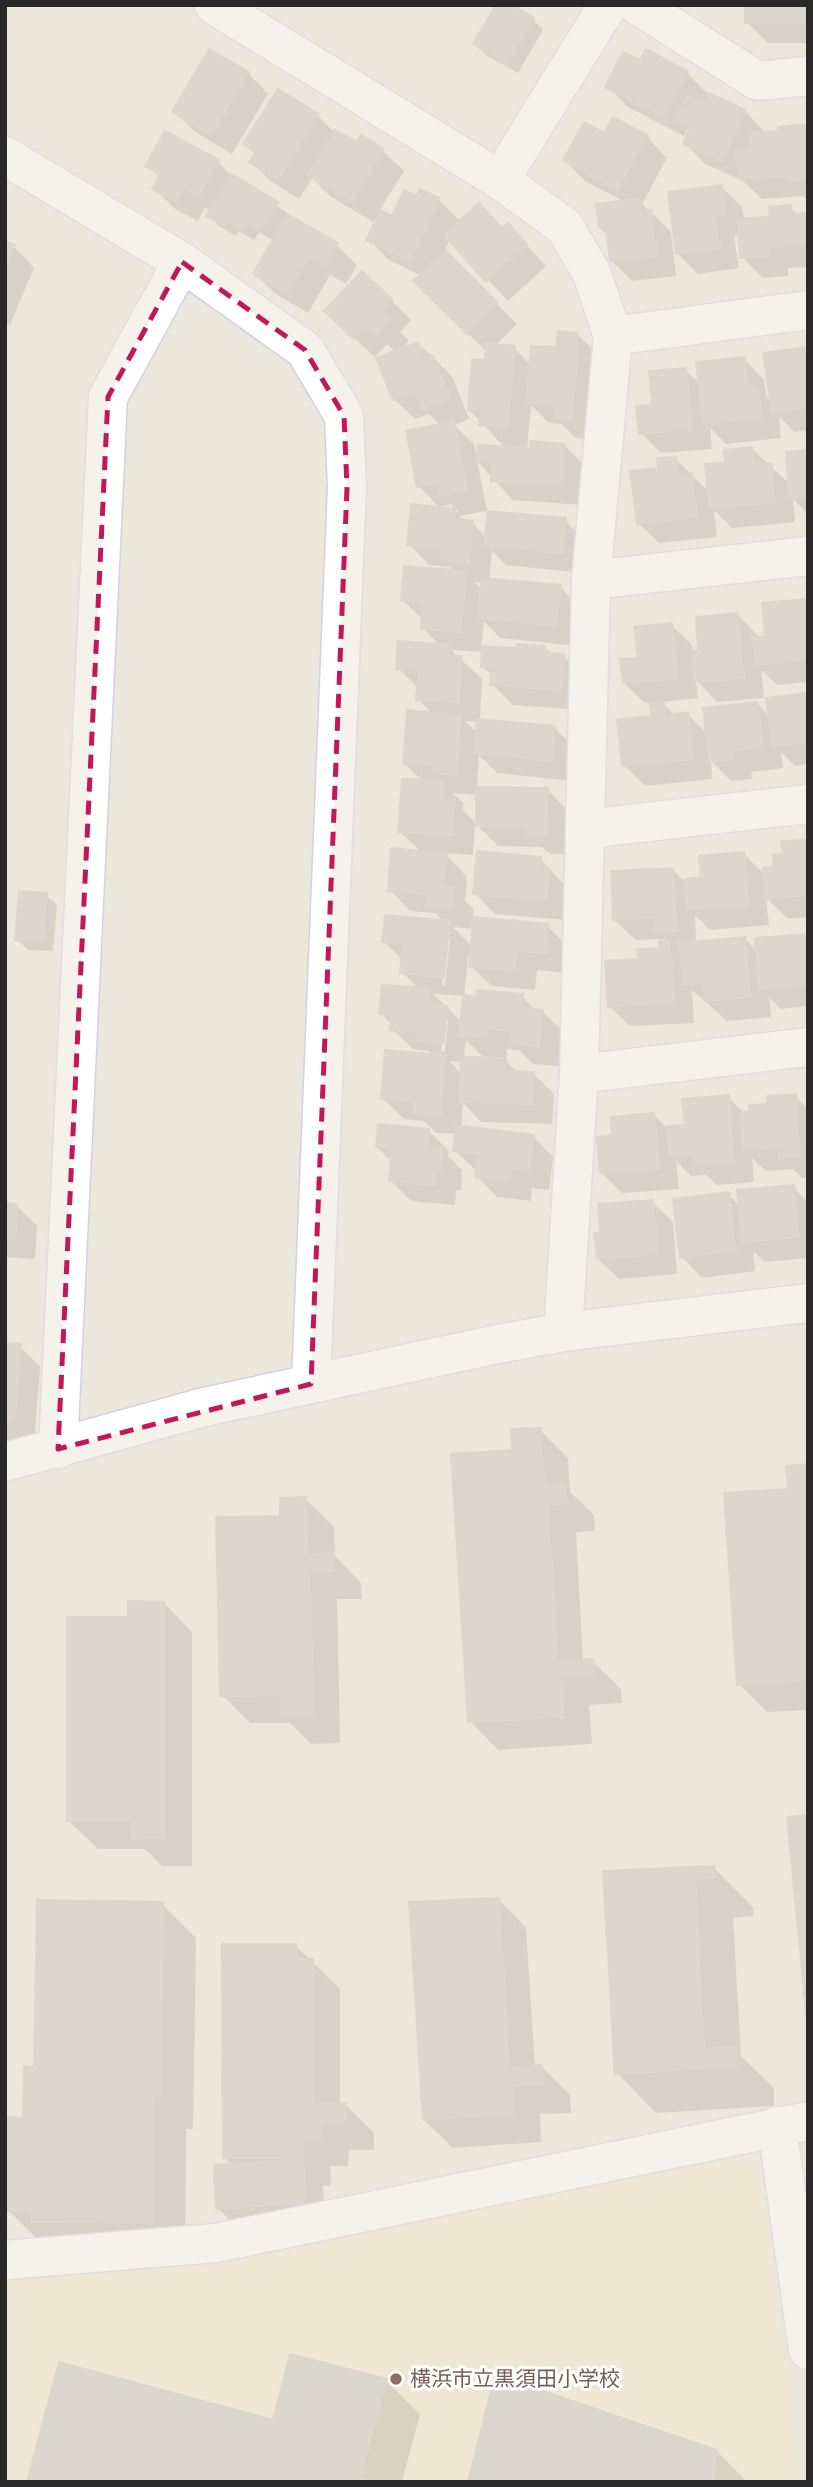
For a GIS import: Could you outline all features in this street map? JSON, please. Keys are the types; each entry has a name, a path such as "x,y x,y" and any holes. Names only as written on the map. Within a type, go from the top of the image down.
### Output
{"street":[{"path":"215,5 500,180 565,227 592,274 613,336 592,580 579,1074 563,1332"},
{"path":"500,180 608,5"},
{"path":"637,5 758,81 808,76"},
{"path":"5,156 182,262 305,351 344,416 347,487 311,1384"},
{"path":"58,1449 108,397 182,262"},
{"path":"613,336 808,310"},
{"path":"592,580 808,556"},
{"path":"586,829 808,804"},
{"path":"579,1074 808,1047"},
{"path":"5,1462 204,1407 563,1332 808,1303"},
{"path":"5,2260 216,2243 793,2123 808,2350"}],"highlighted area":[{"path":"182,262 305,350 344,416 347,487 311,1384 58,1449 108,397"}],"shaded area":[{"name":"横浜市立黒須田小学校","path":"733,2158 762,2168 799,2482 5,2482 5,2277 238,2252"}],"building":[{"path":"496,5 512,5 534,18 507,64 473,44"},
{"path":"745,5 807,5 806,23 745,23"},
{"path":"209,49 249,72 211,135 172,112"},
{"path":"646,49 688,72 663,117 605,87 623,52 640,60"},
{"path":"278,89 319,114 278,180 249,162 256,152 243,144"},
{"path":"709,93 746,110 722,161 683,144 691,125 676,119 687,95 704,103"},
{"path":"613,117 648,136 617,190 563,160 584,122 604,133"},
{"path":"808,124 808,180 786,182 785,176 739,179 736,151 751,149 750,133 778,131 778,127"},
{"path":"335,130 357,142 361,135 384,149 352,202 307,175"},
{"path":"165,131 219,160 199,196 184,188 177,202 152,189 160,174 145,166"},
{"path":"232,174 278,202 260,230 248,223 243,231 228,222 225,227 206,216"},
{"path":"722,185 726,214 715,216 720,248 676,254 668,192"},
{"path":"419,189 440,198 410,261 366,240 380,210 392,216 404,190 417,196"},
{"path":"639,199 641,211 651,210 657,256 610,261 606,228 599,228 596,204"},
{"path":"479,203 502,228 508,223 527,244 486,282 444,235"},
{"path":"791,205 791,214 805,213 808,245 768,248 769,256 740,258 737,219 770,217 769,207"},
{"path":"287,214 338,243 325,265 309,256 287,294 253,274"},
{"path":"5,242 15,245 5,268"},
{"path":"445,250 497,302 467,334 413,281"},
{"path":"362,271 392,299 381,311 389,319 376,334 366,325 353,338 324,311"},
{"path":"558,331 578,333 573,420 554,418 555,405 527,403 531,346 556,347"},
{"path":"418,342 424,359 433,355 450,398 422,409 415,391 393,400 376,358"},
{"path":"486,343 515,346 508,427 479,425 480,411 468,410 472,359 485,360"},
{"path":"808,347 808,407 772,412 763,353"},
{"path":"745,357 747,386 758,385 761,418 703,424 696,362"},
{"path":"686,368 692,429 639,434 636,406 652,405 649,371"},
{"path":"454,421 467,490 440,496 437,483 417,487 406,431"},
{"path":"530,441 565,444 562,485 491,481 492,463 476,462 478,445 530,448"},
{"path":"752,447 754,465 772,463 775,502 709,508 705,464 725,462 724,450"},
{"path":"808,450 808,496 789,498 786,452"},
{"path":"676,457 678,475 692,473 697,517 637,524 630,471 658,468 657,458"},
{"path":"411,504 455,509 454,519 473,521 469,564 441,560 442,549 407,545"},
{"path":"488,511 566,518 562,553 484,545"},
{"path":"404,566 466,571 461,632 421,629 423,602 401,600"},
{"path":"482,578 561,585 557,626 478,618"},
{"path":"805,599 808,660 755,665 752,637 765,637 762,603"},
{"path":"738,613 744,678 695,682 692,651 698,651 696,617"},
{"path":"672,623 678,678 623,683 620,659 638,658 634,627"},
{"path":"398,641 449,645 448,655 462,656 459,703 416,700 418,670 396,669"},
{"path":"517,644 545,646 545,653 564,654 561,690 490,685 492,668 481,667 482,646 517,648"},
{"path":"808,693 808,742 772,746 766,698"},
{"path":"664,702 665,715 688,712 693,759 622,766 617,720 651,716 650,704"},
{"path":"757,702 763,748 732,751 732,759 709,762 703,708"},
{"path":"407,710 461,715 456,775 434,773 434,766 403,763"},
{"path":"477,719 555,726 552,761 474,753"},
{"path":"402,779 443,781 443,799 455,799 453,835 398,832"},
{"path":"476,787 548,788 547,835 527,834 527,827 476,826"},
{"path":"808,839 808,907 805,895 766,899 763,868 774,867 773,854 783,854 781,842"},
{"path":"391,848 447,854 444,887 454,887 452,909 425,906 427,895 388,891"},
{"path":"477,851 541,857 540,868 549,868 547,900 473,894"},
{"path":"744,852 749,905 687,910 685,879 701,877 699,856"},
{"path":"673,868 677,931 656,932 655,918 613,920 611,871"},
{"path":"19,891 47,893 44,941 15,940"},
{"path":"385,915 450,921 444,977 400,973 403,944 382,942"},
{"path":"473,917 548,924 546,953 517,951 515,970 469,967"},
{"path":"808,934 808,984 759,990 755,938"},
{"path":"745,937 751,997 705,1001 703,983 684,984 679,943"},
{"path":"659,941 670,941 674,1003 608,1007 605,961 638,959 637,949 660,948"},
{"path":"382,985 430,988 429,1003 447,1006 444,1043 415,1040 417,1032 390,1030 392,1015 379,1014"},
{"path":"477,990 523,994 521,1008 543,1010 539,1047 510,1044 512,1031 487,1029 486,1038 459,1036 463,995 477,997"},
{"path":"385,1050 445,1055 440,1115 414,1113 414,1102 381,1099"},
{"path":"461,1057 506,1058 505,1071 534,1072 532,1104 459,1102"},
{"path":"796,1094 800,1157 779,1158 778,1148 743,1151 741,1113 750,1111 749,1105 767,1104 767,1096"},
{"path":"729,1095 734,1162 694,1165 693,1154 669,1156 667,1126 685,1125 682,1099"},
{"path":"654,1113 659,1169 600,1173 597,1137 612,1135 611,1117"},
{"path":"378,1124 429,1129 428,1146 442,1148 441,1170 436,1170 435,1185 389,1181 392,1149 376,1147"},
{"path":"456,1125 534,1135 529,1170 512,1168 510,1181 475,1177 478,1154 453,1151"},
{"path":"794,1185 799,1237 742,1242 737,1190"},
{"path":"729,1192 736,1251 680,1258 673,1199"},
{"path":"653,1200 658,1254 597,1259 594,1233 600,1233 598,1204"},
{"path":"5,1203 17,1204 15,1239 5,1239"},
{"path":"5,1343 21,1344 14,1423 5,1422"},
{"path":"541,1428 544,1486 566,1485 567,1503 548,1504 558,1661 593,1659 594,1676 562,1677 564,1717 468,1722 451,1454 512,1450 511,1429"},
{"path":"808,1464 808,1680 737,1685 724,1493 788,1489 786,1466"},
{"path":"306,1497 308,1554 334,1553 334,1571 310,1571 313,1716 281,1716 281,1695 220,1696 216,1517 280,1516 280,1498"},
{"path":"128,1601 165,1602 165,1838 132,1839 132,1821 67,1821 67,1617 128,1617"},
{"path":"808,1815 808,2033 787,1817"},
{"path":"714,1866 715,1878 695,1879 704,2049 735,2047 736,2067 615,2074 603,1871"},
{"path":"499,1898 509,2067 542,2065 543,2085 512,2086 514,2115 423,2120 409,1902"},
{"path":"37,1900 163,1902 160,2096 153,2096 152,2223 32,2222 32,2211 6,2211 7,2117 23,2118 24,2066 34,2067"},
{"path":"222,1944 296,1944 296,1959 313,1959 313,2104 346,2103 346,2122 321,2122 321,2139 303,2138 303,2158 223,2158"},
{"path":"303,2159 305,2203 216,2209 214,2165"},
{"path":"290,2354 387,2379 360,2478 375,2482 27,2482 59,2362 273,2420"},
{"path":"495,2375 717,2450 713,2482 468,2482"}],"place":[{"name":"横浜市立黒須田小学校","path":"396,2379"}]}
